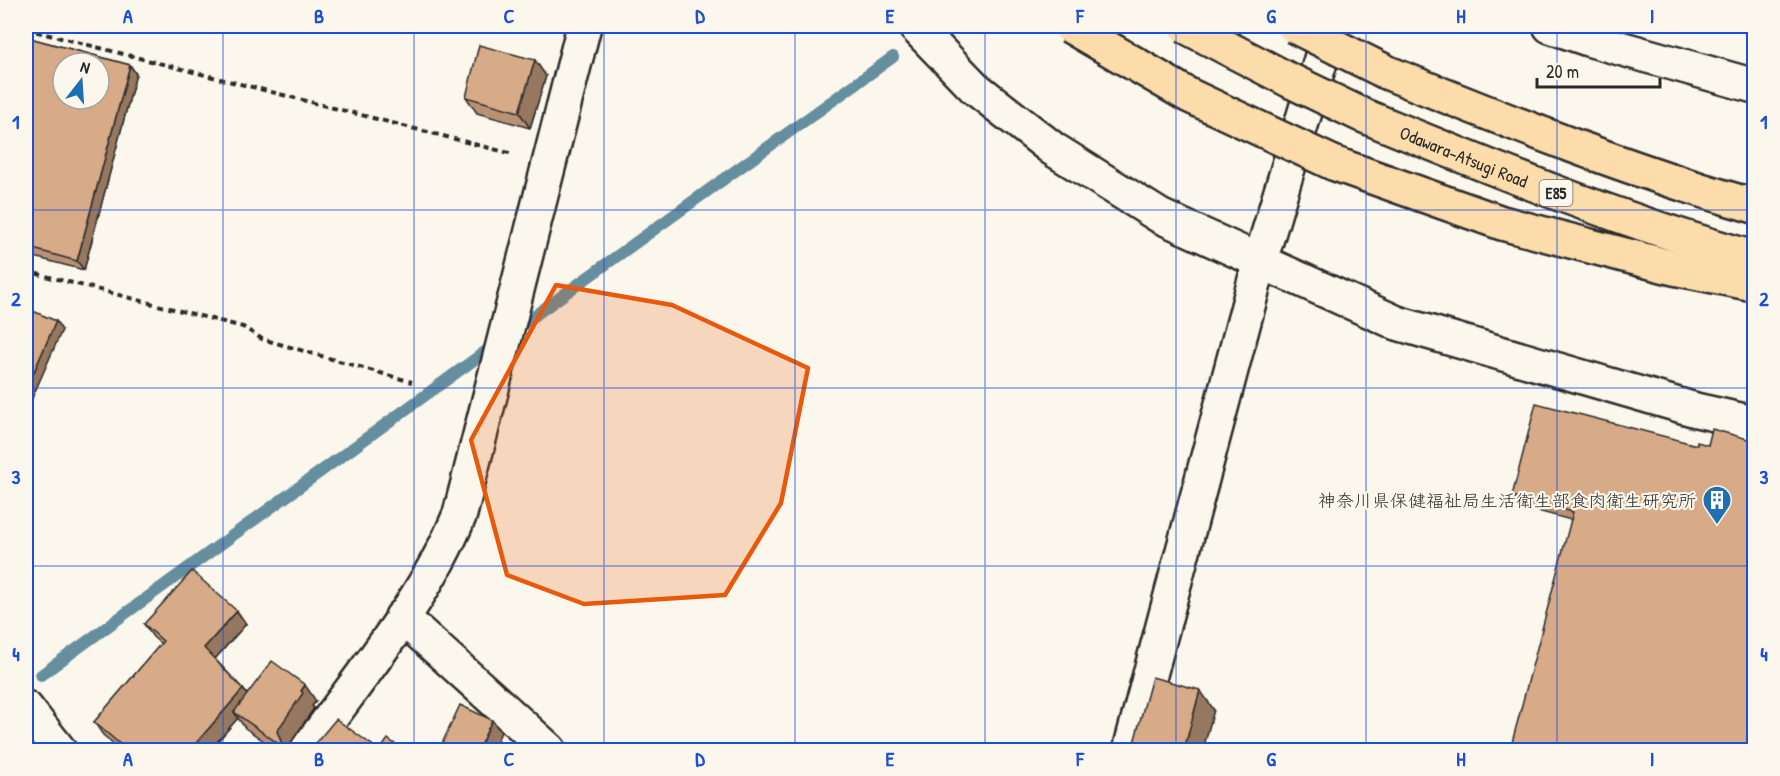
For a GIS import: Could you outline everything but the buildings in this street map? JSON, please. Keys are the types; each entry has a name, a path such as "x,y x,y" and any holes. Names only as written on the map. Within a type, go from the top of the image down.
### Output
{"highway":[{"path":"1070,26 1188,95 1333,164 1502,223 1674,268 1755,284"},
{"name":"Odawara-Atsugi Road","path":"1185,26 1362,115 1519,180 1683,238 1755,258"},
{"path":"1294,26 1386,72 1542,136 1702,191 1755,206"}],"street":[{"path":"307,750 402,617 445,549 460,514 584,26"},
{"path":"915,26 975,88 1053,149 1160,216 1398,323 1696,410 1755,423"},
{"path":"1130,750 1260,261 1331,26"},
{"path":"1550,26 1755,86"},
{"path":"402,617 549,750"},
{"path":"26,708 59,750"}],"path":[{"path":"26,29 549,163"},
{"path":"26,271 243,327 262,339 412,382"}],"highlighted area":[{"path":"556,285 672,305 808,368 781,503 725,595 584,604 507,575 471,440"}],"waterway":[{"path":"523,324 893,57"},
{"path":"41,675 493,346"}],"place":[{"name":"神奈川県保健福祉局生活衛生部食肉衛生研究所","path":"1717,526"}]}
